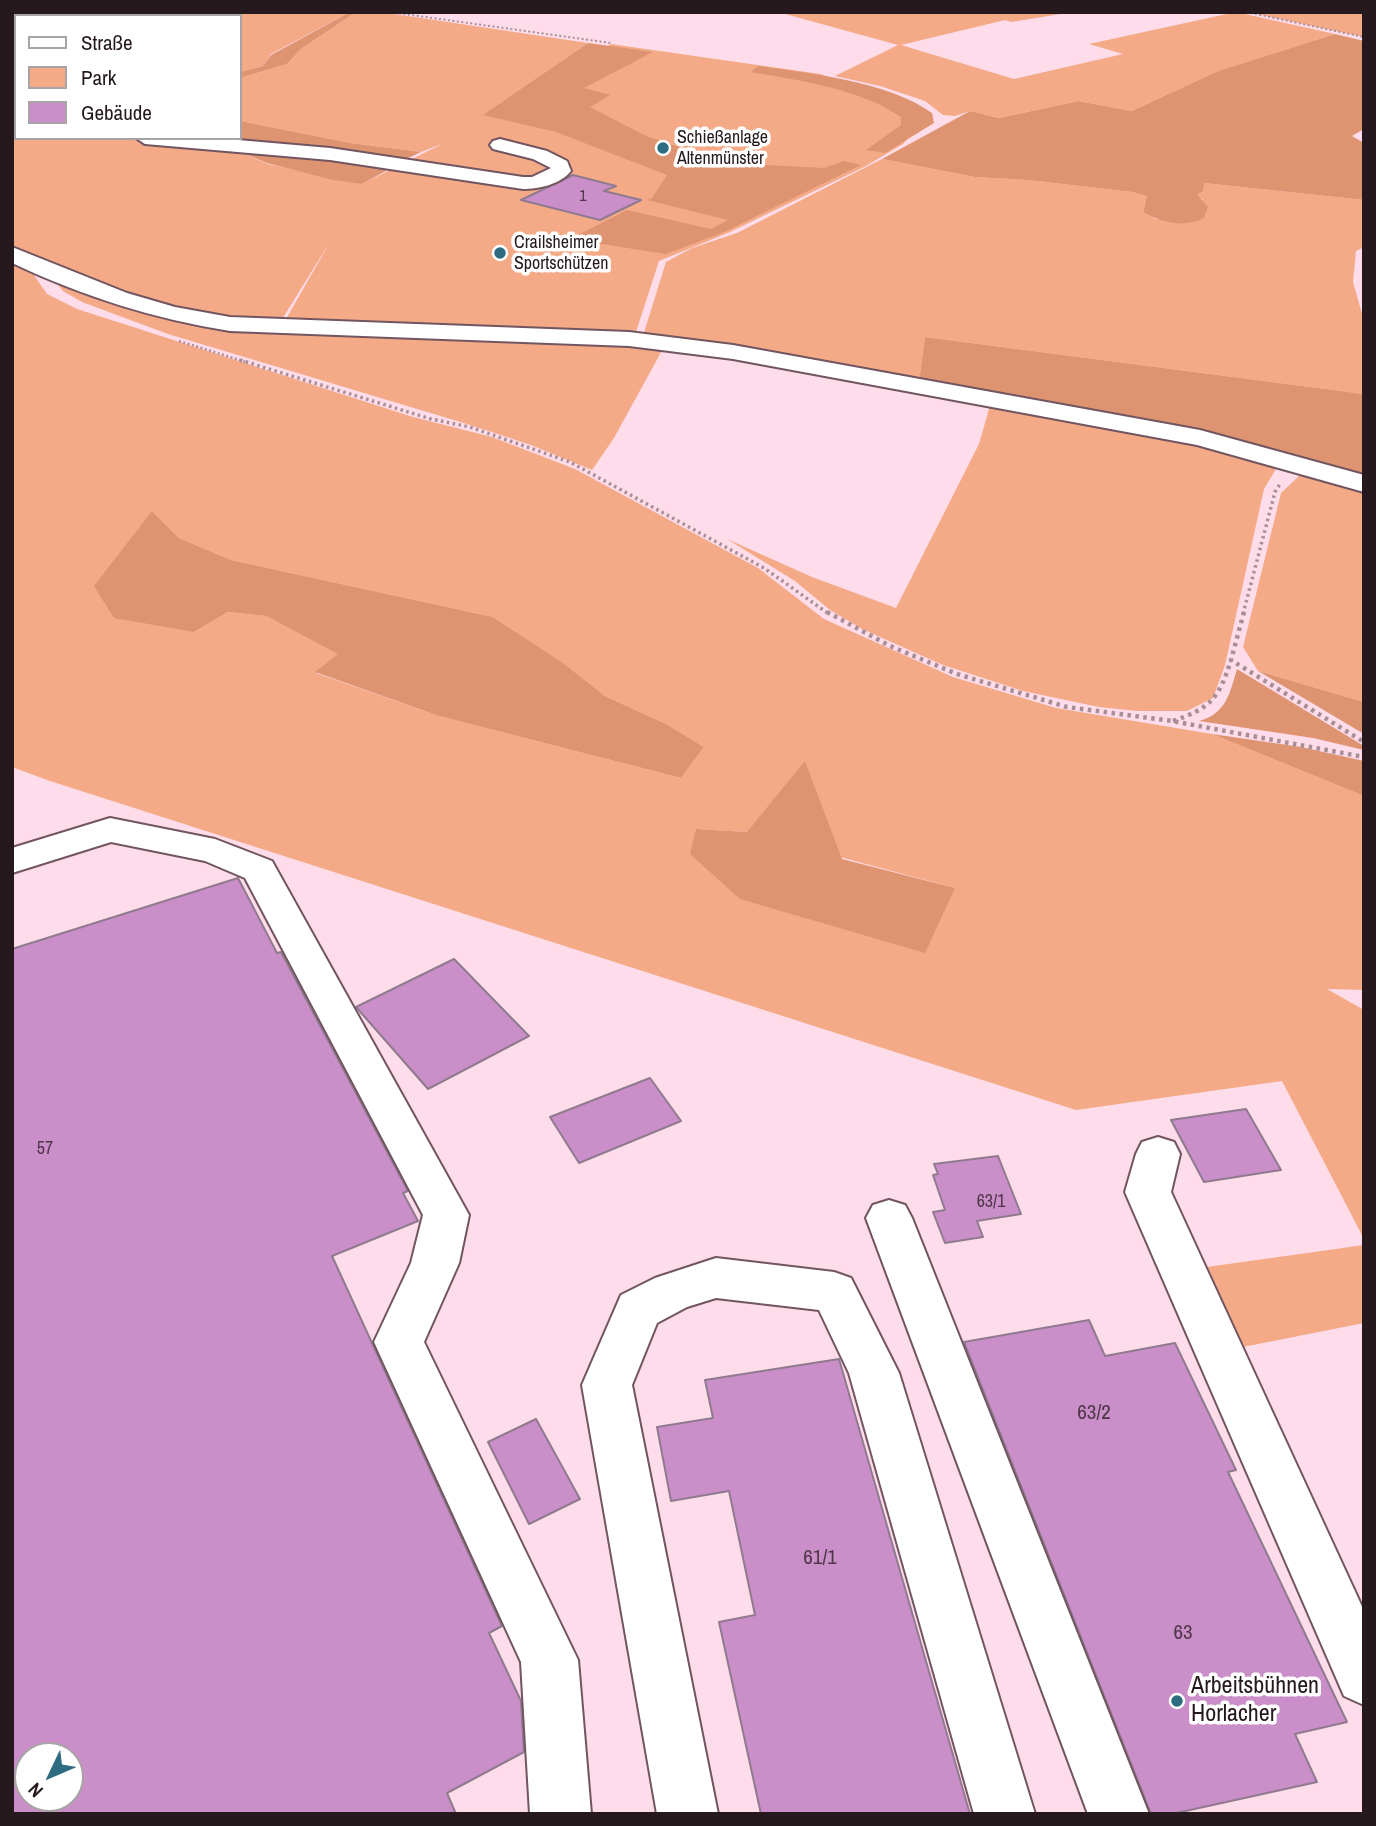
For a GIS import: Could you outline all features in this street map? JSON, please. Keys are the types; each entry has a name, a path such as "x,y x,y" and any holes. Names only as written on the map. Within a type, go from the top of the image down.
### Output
{"street":[{"path":"167,140 331,155 523,183 535,183 561,171 560,165 540,155 500,145"},
{"path":"12,254 37,267 92,288 188,318 230,324 629,339 733,352 1200,438 1297,463 1364,484"},
{"path":"12,861 110,830 215,851 259,870 446,1215 435,1263 399,1342 549,1660 561,1814"},
{"path":"1158,1154 1147,1192 1364,1676"},
{"path":"889,1218 1119,1814"},
{"path":"688,1814 607,1385 638,1309 672,1292 716,1278 835,1292 874,1373 1005,1814"}],"path":[{"path":"390,12 611,43"},
{"path":"1246,12 1364,37"},
{"path":"174,339 410,413 470,427 570,462 764,568 835,618 890,646 957,674 1067,707 1172,721 1364,757"},
{"path":"1172,721 1203,712 1221,693 1275,492 1285,475 1297,463"},
{"path":"1231,660 1364,742"}],"green space":[{"path":"12,12 350,12 271,54 263,66 242,71 242,14 14,14 12,71"},
{"path":"356,12 381,12 588,43 484,115 504,111 611,44 820,74 900,103 919,125 903,144 864,167 730,232 659,261 634,338 286,319 330,242 281,321 241,320 146,303 12,249 12,126 14,140 141,140 224,145 268,164 362,184 442,144 421,152 351,143 242,121 242,77 287,64 301,49"},
{"path":"778,12 1073,12 1011,22 1005,20 901,45 1014,79 1123,54 1089,44 1236,12 1335,34 1218,71 1132,111 1078,101 999,118 970,111 955,116 943,115 925,101 880,86 835,76 898,45"},
{"path":"1248,12 1364,12 1364,37"},
{"path":"882,159 975,177 1132,192 1147,196 1143,212 1156,219 1203,200 1196,194 1204,183 1364,200 1364,247 1356,251 1353,282 1364,321 1364,394 925,337 919,382 664,340 657,335 642,339 666,262 692,248 737,233"},
{"path":"12,258 27,265 47,294 77,309 413,417 492,437 575,469 758,568 824,619 953,677 1056,708 1212,734 1364,796 1364,990 1327,989 1364,1010 1364,1239 1282,1081 1076,1110 12,767","holes":["153,512 179,538 231,560 493,617 562,662 605,696 668,725 704,747 681,778 439,716 316,673 339,654 266,616 228,612 194,632","696,829 747,832 955,888"]},
{"path":"51,276 193,322 665,345 614,438 592,470 531,445 467,424 168,334 82,302 63,291"},
{"path":"991,402 1186,438 1279,464 1264,489 1225,665 1213,698 1187,711 1137,711 1099,707 1023,691 943,665 862,629 830,610 795,581 727,539 812,577 896,608 979,444"},
{"path":"1317,475 1364,490 1364,702 1258,671 1243,647 1281,493 1299,476"},
{"path":"1364,1245 1364,1323 1238,1348 1200,1268"}],"shaded area":[{"path":"350,12 356,12 301,49 287,64 242,77 242,71 263,66 271,55"},
{"path":"1335,34 1364,41 1364,129 1352,136 1364,143 1364,200 1204,183 1203,191 1197,194 1208,207 1204,218 1189,223 1173,223 1143,212 1147,196 1132,192 975,177 882,159 970,111 999,118 1078,101 1132,111 1218,71"},
{"path":"588,43 653,52 584,88 610,95 590,107 646,136 728,163 824,168 844,161 861,165 722,233 666,254 570,239 627,210 711,229 728,220 647,200 652,198 667,175 556,132 483,115"},
{"path":"758,66 872,86 914,102 932,113 934,123 885,153 866,150 901,125 901,117 848,92 751,72"},
{"path":"242,121 351,143 421,152 400,162 205,140 242,140"},
{"path":"224,145 395,166 362,184 333,180 267,163"},
{"path":"925,337 1364,394 1364,471 1350,477 919,382"},
{"path":"152,511 179,538 231,560 493,617 562,662 605,696 668,725 704,747 681,778 439,716 315,672 338,654 266,616 228,612 194,632 114,618 94,586"},
{"path":"1237,669 1364,746 1364,750 1313,738 1199,721 1221,708"},
{"path":"1258,671 1364,702 1364,734"},
{"path":"1212,734 1301,747 1364,761 1364,796"},
{"path":"805,761 842,859 955,888 925,953 740,899 690,854 696,829 747,832"}],"building":[{"name":"Crailsheimer Sportschützen","path":"573,175 616,186 604,191 641,200 600,220 521,200"},
{"path":"238,878 277,953 281,952 408,1191 403,1193 418,1221 332,1256 502,1626 489,1633 521,1701 524,1752 447,1793 456,1814 12,1814 12,949"},
{"path":"454,959 529,1036 428,1089 356,1007"},
{"path":"650,1078 681,1121 579,1163 550,1117"},
{"path":"1246,1109 1281,1170 1204,1182 1171,1120"},
{"path":"998,1156 1021,1214 977,1221 983,1237 945,1243 933,1212 945,1210 933,1175 938,1174 934,1164"},
{"path":"1089,1320 1105,1356 1175,1343 1236,1470 1228,1472 1347,1722 1295,1734 1317,1782 1172,1814 1151,1814 964,1342"},
{"path":"839,1359 970,1814 761,1814 719,1622 755,1615 729,1491 671,1501 657,1427 713,1418 705,1380"},
{"path":"536,1419 580,1499 529,1524 488,1442"}],"place":[{"name":"Schießanlage Altenmünster","path":"663,148"},
{"name":"Crailsheimer Sportschützen","path":"500,253"},
{"name":"Arbeitsbühnen Horlacher","path":"1177,1701"}]}
